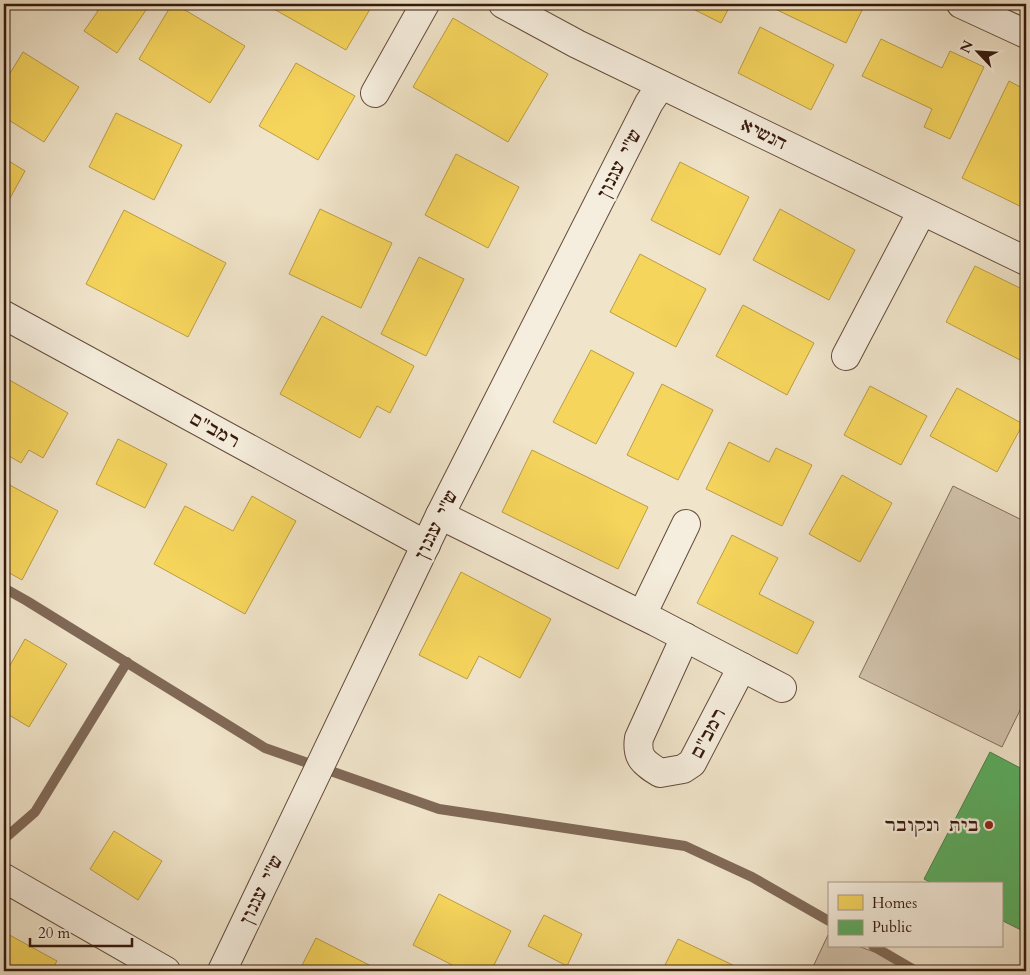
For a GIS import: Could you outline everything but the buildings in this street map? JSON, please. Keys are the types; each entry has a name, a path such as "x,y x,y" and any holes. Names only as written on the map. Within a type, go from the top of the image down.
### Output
{"street":[{"path":"375,93 425,4"},
{"name":"הנשיא","path":"503,4 577,44 1026,261"},
{"path":"961,4 1026,34"},
{"name":"ש\"י עגנון","path":"222,971 440,516 649,104 661,85"},
{"path":"846,356 922,211"},
{"name":"רמב\"ם","path":"4,315 426,545"},
{"path":"440,516 642,615 782,688"},
{"path":"642,615 686,524"},
{"name":"רמב\"ם","path":"685,637 639,738 638,749 642,760 660,774 684,769 692,764 742,667"},
{"path":"4,878 166,971"}],"shaded area":[{"path":"953,486 1026,522 1026,698 1002,747 859,677"},
{"path":"828,935 828,948 863,948 926,971 811,971"}],"waterway":[{"path":"4,588 265,748 439,809 685,846 752,877 828,920"},
{"path":"4,839 35,812 127,662"},
{"path":"876,948 916,971"}],"place":[{"name":"בית ונקובר","path":"989,825"}]}
